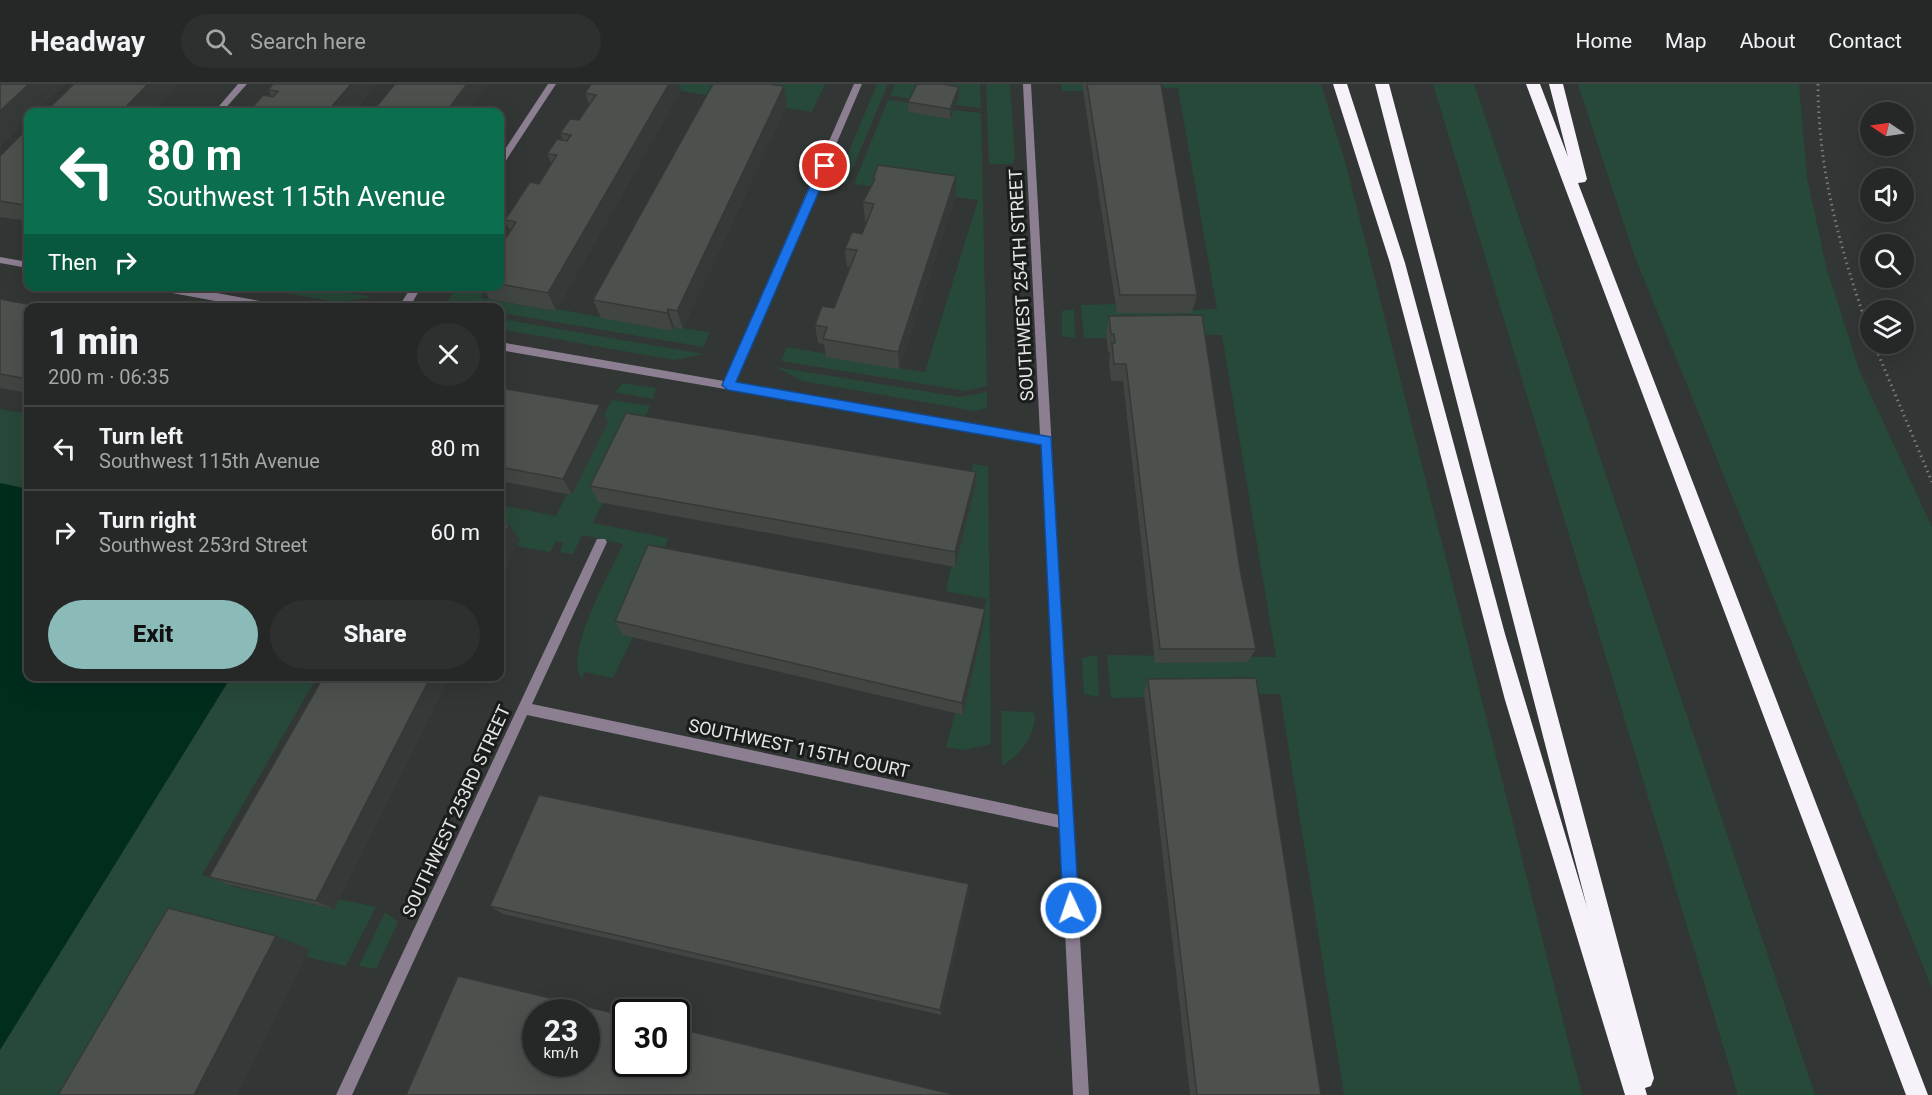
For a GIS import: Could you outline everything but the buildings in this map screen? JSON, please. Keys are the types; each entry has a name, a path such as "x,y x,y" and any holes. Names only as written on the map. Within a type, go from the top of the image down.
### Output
{"highway":[{"path":"1340,84 1372,178 1402,283 1477,570 1558,844 1636,1095"},
{"path":"1382,84 1647,1095"},
{"path":"1533,84 1917,1095"},
{"path":"1556,84 1599,257"}],"street":[{"path":"222,108 243,84"},
{"path":"504,157 552,84"},
{"path":"728,385 858,84"},
{"name":"SOUTHWEST 254TH STREET","path":"1027,84 1081,1095"},
{"path":"0,260 24,264"},
{"path":"183,291 249,303"},
{"path":"504,347 1047,441"},
{"name":"SOUTHWEST 253RD STREET","path":"344,1095 601,542"},
{"name":"SOUTHWEST 115TH COURT","path":"524,708 1067,823"}],"path":[{"path":"1818,84 1821,156 1825,178 1860,305"},
{"path":"1878,354 1932,482"}],"shaded area":[{"path":"637,84 825,84 812,112"},
{"path":"877,84 888,84 846,184 837,180"},
{"path":"895,84 980,84 981,108 956,105 959,97 914,100 890,95"},
{"path":"986,84 1010,84 1015,159 1012,164 989,164"},
{"path":"1061,84 1321,84 1346,165 1582,1095 1344,1095 1280,694 1111,698 1107,655 1276,657 1222,335 1106,334 1107,338 1084,338 1081,305 1116,304 1118,313 1191,313 1192,310 1217,309 1178,88 1083,86 1083,91 1062,91"},
{"path":"1433,84 1474,84 1815,1095 1738,1095"},
{"path":"1578,84 1799,84 1807,178 1827,270 1860,372 1932,527 1932,988 1633,252"},
{"path":"888,100 913,103 909,112 950,119 954,110 981,113 987,386 966,391 781,361 787,347 827,354 827,357 925,372 978,200 854,184"},
{"path":"272,291 336,291 373,297 338,302"},
{"path":"454,291 472,291 483,293 481,298 556,311 557,309 672,330 674,327 710,332 704,347 504,314 504,303 447,303"},
{"path":"1074,309 1075,338 1062,336 1062,311"},
{"path":"504,320 704,354 674,360 504,330"},
{"path":"776,367 960,397 987,392 987,408 975,411 802,381"},
{"path":"623,383 656,388 653,399 615,392"},
{"path":"612,400 650,406 593,523 668,538 633,637 613,678 585,672 581,678 577,666 584,631 623,544 582,535 573,554 560,552 563,542 556,541 550,552 516,546 504,538 504,506 556,516 567,494 572,494 607,423 600,421"},
{"path":"0,409 24,413 24,488 0,483"},
{"path":"973,464 988,466 991,744 965,750 946,747 955,713 963,715 987,599 946,591"},
{"path":"0,483 24,488 24,681 229,681 0,1050"},
{"path":"1097,655 1099,697 1084,694 1082,658"},
{"path":"229,681 315,681 202,875 232,882 230,886 334,909 338,899 376,907 346,966 306,957 69,1095 0,1095 0,1050"},
{"path":"1001,711 1033,712 1035,717 1029,739 1014,757 1002,766"},
{"path":"385,912 398,922 376,969 359,966"}],"route":[{"path":"825,166 728,385 1047,441 1071,908"}]}
